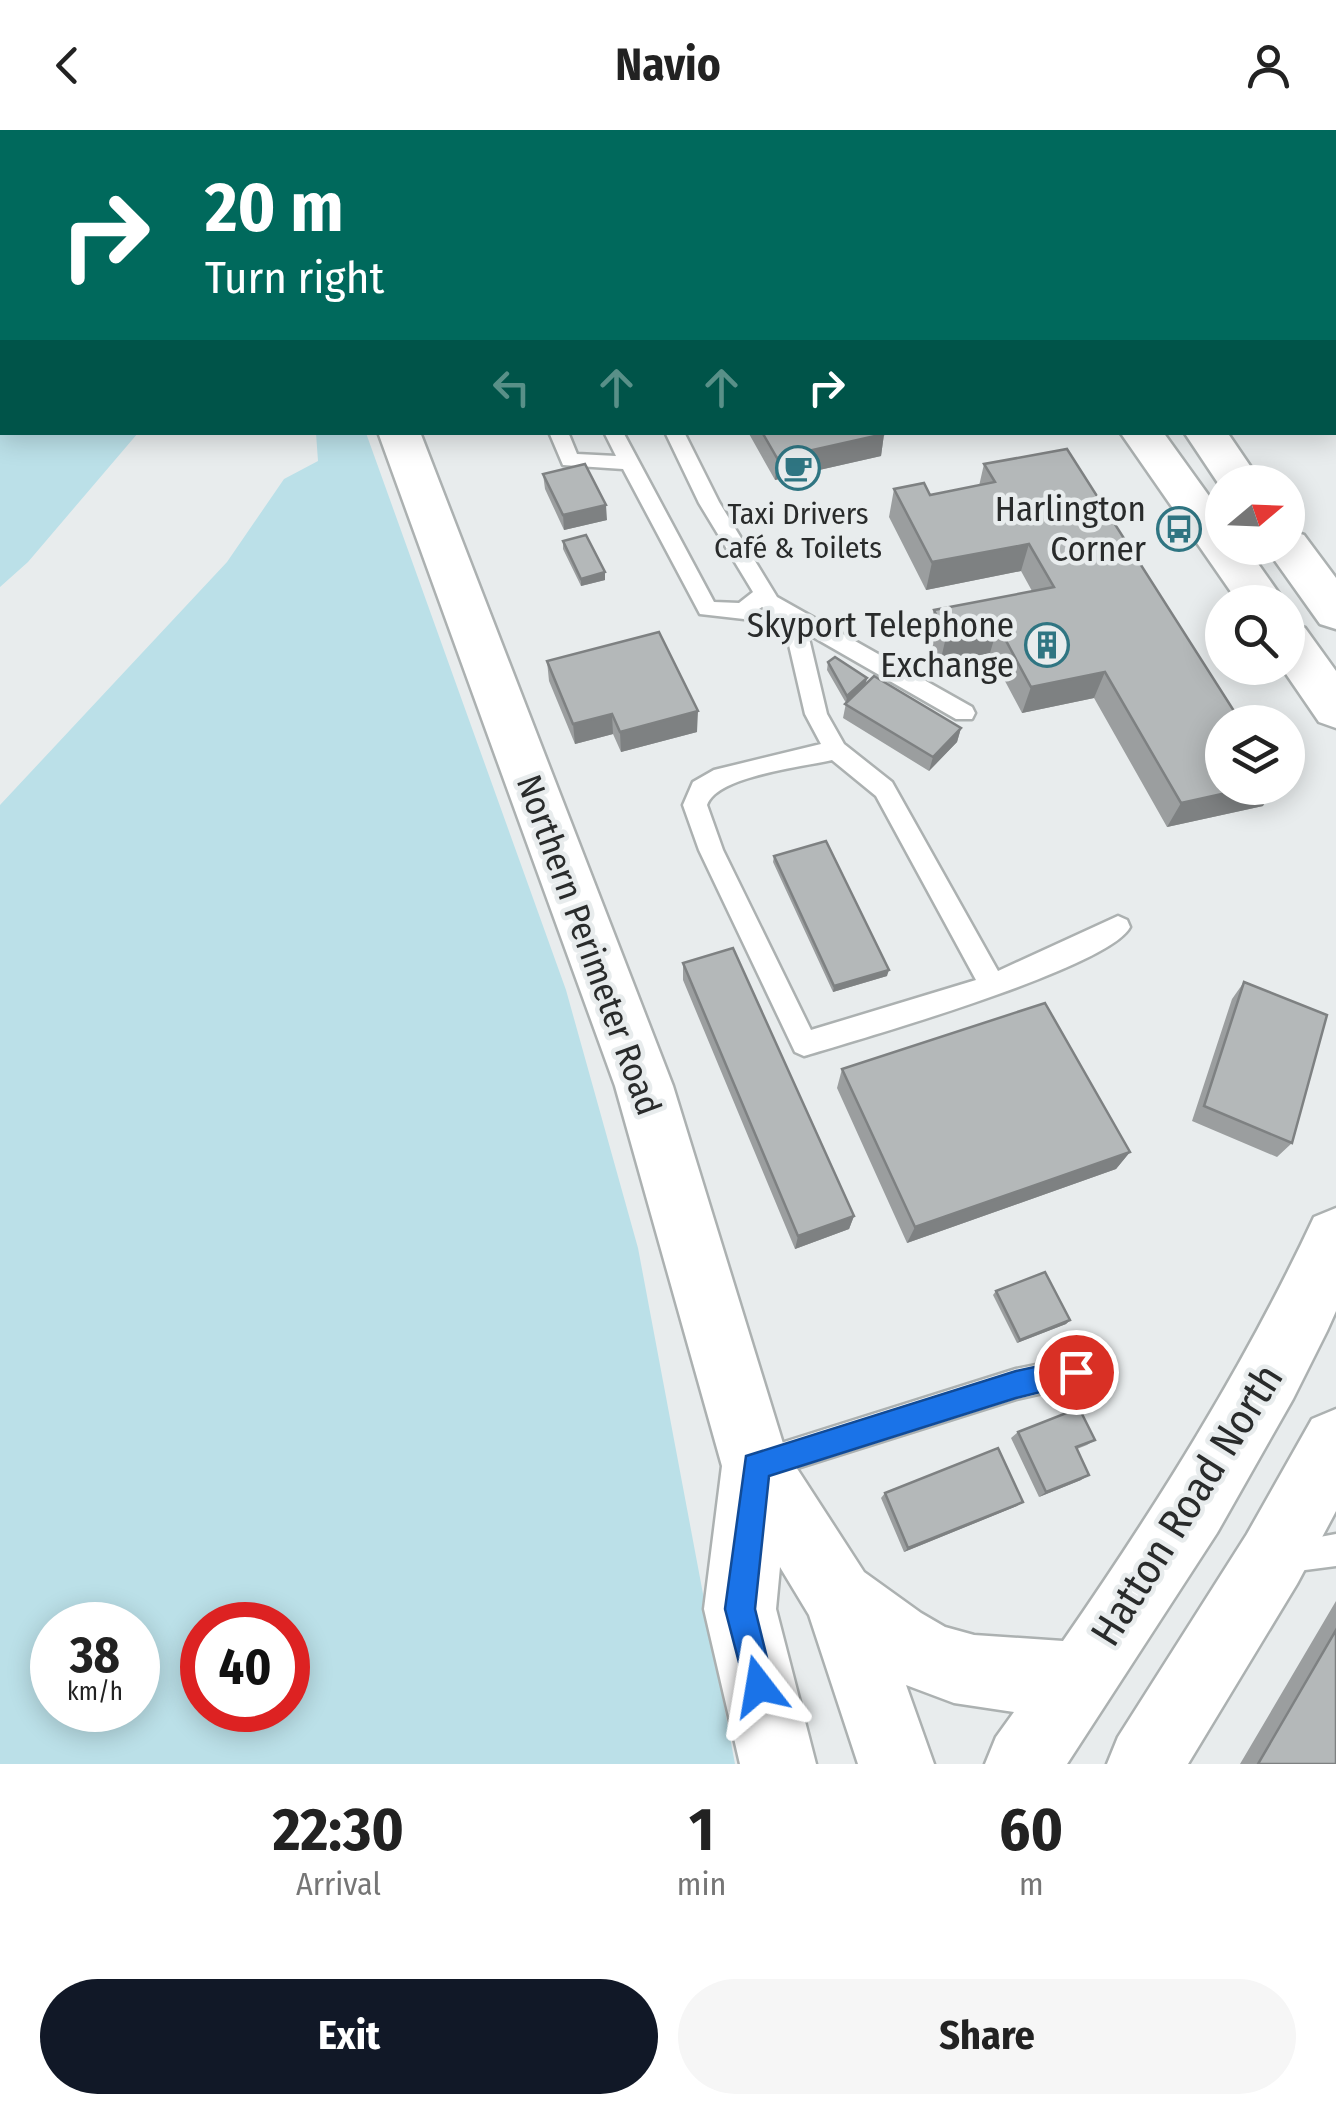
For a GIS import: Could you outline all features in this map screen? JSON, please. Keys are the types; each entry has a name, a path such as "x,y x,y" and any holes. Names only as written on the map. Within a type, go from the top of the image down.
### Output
{"main road":[{"name":"Northern Perimeter Road","path":"399,435 644,1086 756,1466 839,1597 896,1764"},
{"path":"1143,435 1205,522"},
{"path":"1207,435 1228,465"},
{"path":"1302,565 1336,612"},
{"path":"1305,664 1336,709"},
{"name":"Hatton Road North","path":"1023,1764 1237,1436 1318,1282 1336,1238"},
{"path":"1145,1764 1304,1554 1336,1443"},
{"name":"Northern Perimeter Road","path":"756,1466 740,1609 778,1764"},
{"path":"839,1597 916,1652 947,1665 1024,1676 1081,1678"}],"lane":[{"path":"559,435 570,460 630,463"},
{"path":"615,435 707,610 744,611 765,593"},
{"path":"675,435 709,503 770,602 964,714"},
{"path":"793,614 816,714 836,750 884,789 992,985"},
{"path":"836,750 722,776 701,789 695,805 711,850 804,1044 948,1003 1078,950 1118,927"},
{"path":"756,1466 1016,1384 1076,1372"}],"shaded area":[{"path":"0,435 136,435 28,562 0,587"},
{"path":"316,435 367,435 566,990 638,1248 735,1764 0,1764 0,805 227,562 284,479 318,461"}],"building":[{"path":"764,435 880,435 777,458"},
{"name":"Skyport Telephone Exchange","path":"1067,449 1205,666 1205,685 1217,685 1230,705 1205,705 1205,798 1181,803 1105,672 1031,687 998,626 946,637 934,610 1054,587 1029,544 932,562 894,489 924,483 930,495 995,482 984,464"},
{"path":"585,464 606,505 563,515 543,474"},
{"path":"586,535 605,572 581,579 563,541"},
{"path":"659,632 698,711 620,732 612,714 573,724 547,661"},
{"path":"835,657 867,678 847,696 828,662"},
{"path":"874,676 961,728 933,757 845,704"},
{"path":"826,841 889,970 834,986 774,856"},
{"path":"733,948 854,1216 798,1236 683,963"},
{"path":"1244,982 1327,1015 1292,1143 1204,1106"},
{"path":"1045,1003 1130,1152 915,1227 842,1069"},
{"path":"1045,1272 1070,1320 1020,1340 996,1291"},
{"path":"1079,1408 1095,1440 1076,1447 1089,1475 1046,1492 1018,1432"},
{"path":"998,1448 1023,1502 908,1548 885,1493"},
{"path":"1336,1630 1336,1764 1258,1764"}],"place":[{"name":"Taxi Drivers Café & Toilets","path":"798,468"},
{"name":"Harlington Corner","path":"1179,529"},
{"name":"Skyport Telephone Exchange","path":"1047,645"}],"route":[{"path":"759,1686 740,1609 756,1466 1016,1384 1076,1372"}]}
